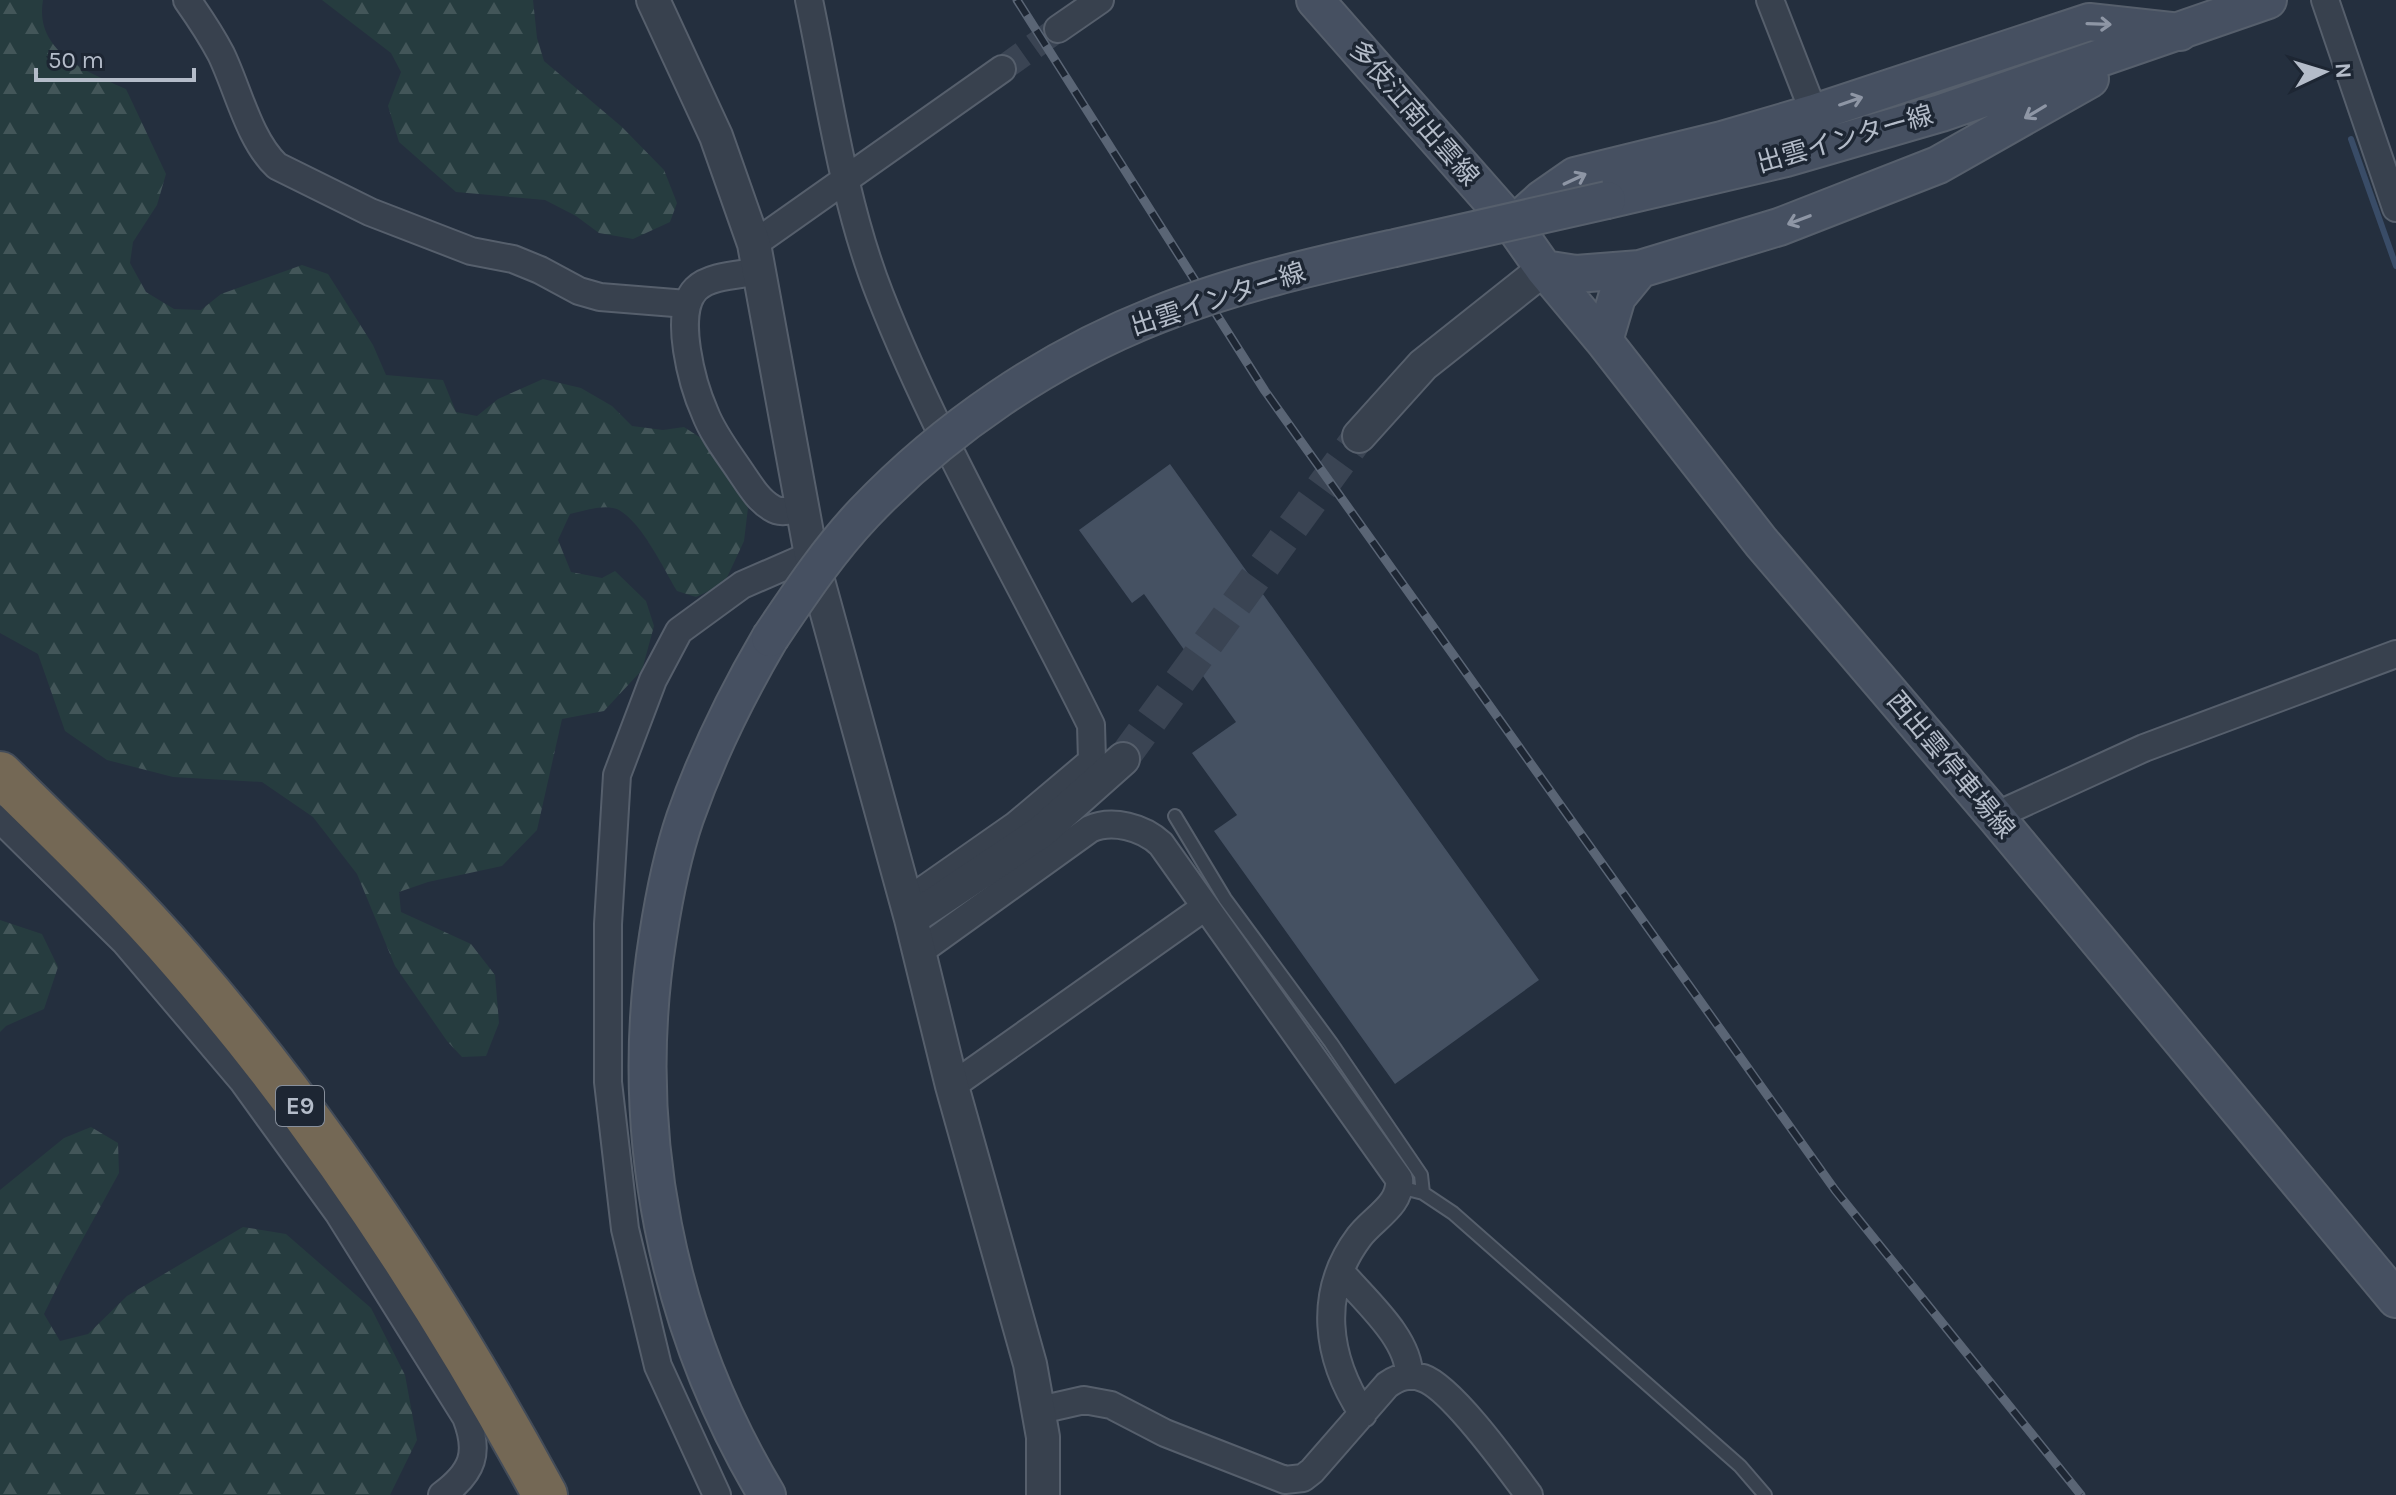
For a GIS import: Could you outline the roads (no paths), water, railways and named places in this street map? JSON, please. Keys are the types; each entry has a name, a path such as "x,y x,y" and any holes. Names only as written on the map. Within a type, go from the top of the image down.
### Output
{"highway":[{"name":"E9","path":"0,774 80,852 181,959 273,1070 357,1184 438,1308 542,1490"}],"main road":[{"name":"多伎江南出雲線","path":"1315,0 1513,225"},
{"name":"出雲インター線","path":"767,1495 728,1425 708,1379 688,1325 664,1235 655,1188 647,1088 652,970 671,865 684,821 722,725 770,638 830,553 864,513 950,436 991,405 1064,359 1155,316 1297,270 1786,158 1927,117 2268,0"},
{"path":"1513,225 1542,199 1575,176 1722,140 1814,113 2089,22 2165,37"},
{"path":"1544,269 1576,274 1640,269 1779,227 1938,165 2165,37"},
{"name":"西出雲停車場線","path":"1513,225 1544,269 1761,542 1995,816 2396,1299"},
{"path":"1604,341 1617,297 1640,269"}],"street":[{"path":"187,0 220,53 256,140 277,166 370,212 471,251 513,259 579,291 600,297 687,304"},
{"path":"653,0 716,136 757,257 811,555 919,952 952,1086 1030,1364 1040,1410 1045,1464 1043,1495"},
{"path":"809,0 857,226 879,294 925,397 1091,725 1092,761 908,911"},
{"path":"1058,29 1100,0"},
{"path":"1770,0 1814,113"},
{"path":"2325,0 2396,208"},
{"path":"801,509 782,512 763,502 705,415 691,367 687,342 687,304 693,293 708,282 757,257 847,178 1002,69"},
{"path":"1359,436 1423,365 1544,269"},
{"path":"717,1495 658,1366 625,1229 608,1082 608,924 617,775 653,680 679,631 742,585 811,555"},
{"path":"1995,816 2144,748 2396,654"},
{"path":"908,911 1041,832 1123,759"},
{"path":"0,819 125,942 193,1020 289,1144 372,1263 466,1417 472,1432 472,1459 466,1472 459,1483 442,1495"},
{"path":"919,952 1098,825 1115,824 1154,837 1412,1190 1393,1202 1359,1236 1340,1271 1333,1299 1331,1343 1342,1379 1363,1414"},
{"path":"952,1086 1205,907"},
{"path":"1340,1271 1403,1346 1409,1376"},
{"path":"1040,1410 1096,1400 1179,1438 1285,1480 1296,1480 1312,1471 1387,1385 1409,1376 1422,1378 1449,1397 1500,1455 1529,1495"}],"lane":[{"path":"1175,816 1225,899 1331,1043 1421,1175 1412,1190 1453,1213 1740,1466 1765,1495"}],"waterway":[{"path":"2351,139 2396,266"}],"tunnel":[{"path":"1002,69 1058,29"},
{"path":"1123,759 1359,436"}],"railway":[{"path":"1017,0 1265,391 1835,1190 2081,1495"}]}
